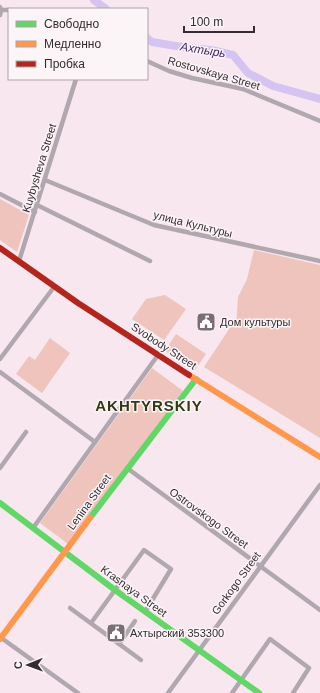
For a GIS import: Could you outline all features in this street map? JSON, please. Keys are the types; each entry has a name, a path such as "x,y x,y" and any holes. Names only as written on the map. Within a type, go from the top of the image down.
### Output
{"street":[{"path":"0,15 1,8"},
{"name":"Rostovskaya Street","path":"148,61 168,71 192,78 243,89 320,121"},
{"name":"Kuybysheva Street","path":"19,261 76,80"},
{"name":"улица Культуры","path":"45,180 154,225 320,261"},
{"path":"0,194 35,212"},
{"path":"37,205 150,261"},
{"name":"Svobody Street","path":"0,248 158,355 320,457"},
{"path":"0,359 54,286"},
{"path":"34,528 158,355"},
{"path":"0,372 95,442"},
{"name":"Lenina Street","path":"0,637 196,379"},
{"path":"0,468 26,432"},
{"name":"Ostrovskogo Street","path":"127,468 320,610"},
{"name":"Gorkogo Street","path":"168,693 320,485"},
{"name":"Krasnaya Street","path":"0,503 115,590 259,693"},
{"path":"91,623 144,550 171,570 145,612"},
{"path":"70,608 141,660"},
{"path":"119,644 135,621"},
{"path":"0,637 78,693"},
{"path":"232,693 270,639 309,668 293,693"}],"shaded area":[{"path":"0,199 29,215 17,252 0,240"},
{"path":"254,250 320,265 320,438 204,367 231,326 236,327 238,297 247,279"},
{"path":"165,295 186,309 164,340 132,319 146,299"},
{"path":"176,334 206,354 195,370 165,351"},
{"path":"50,338 70,353 42,393 16,374 29,356 35,360"},
{"path":"152,368 183,391 68,544 40,523"}],"waterway":[{"name":"Ахтырь","path":"94,0 105,8"},
{"name":"Ахтырь","path":"148,39 152,42 211,50 233,55 248,73 273,86 320,99"}],"traffic: fast":[{"path":"90,518 196,379"},
{"path":"0,503 115,590 259,693"}],"traffic: slow":[{"path":"189,375 320,457"},
{"path":"0,639 90,518"}],"traffic: jam":[{"path":"0,248 78,303 189,375"}],"place":[{"name":"Дом культуры","path":"206,322"},
{"name":"Ахтырский 353300","path":"116,633"}],"district":[{"name":"AKHTYRSKIY","path":"149,405"}]}
